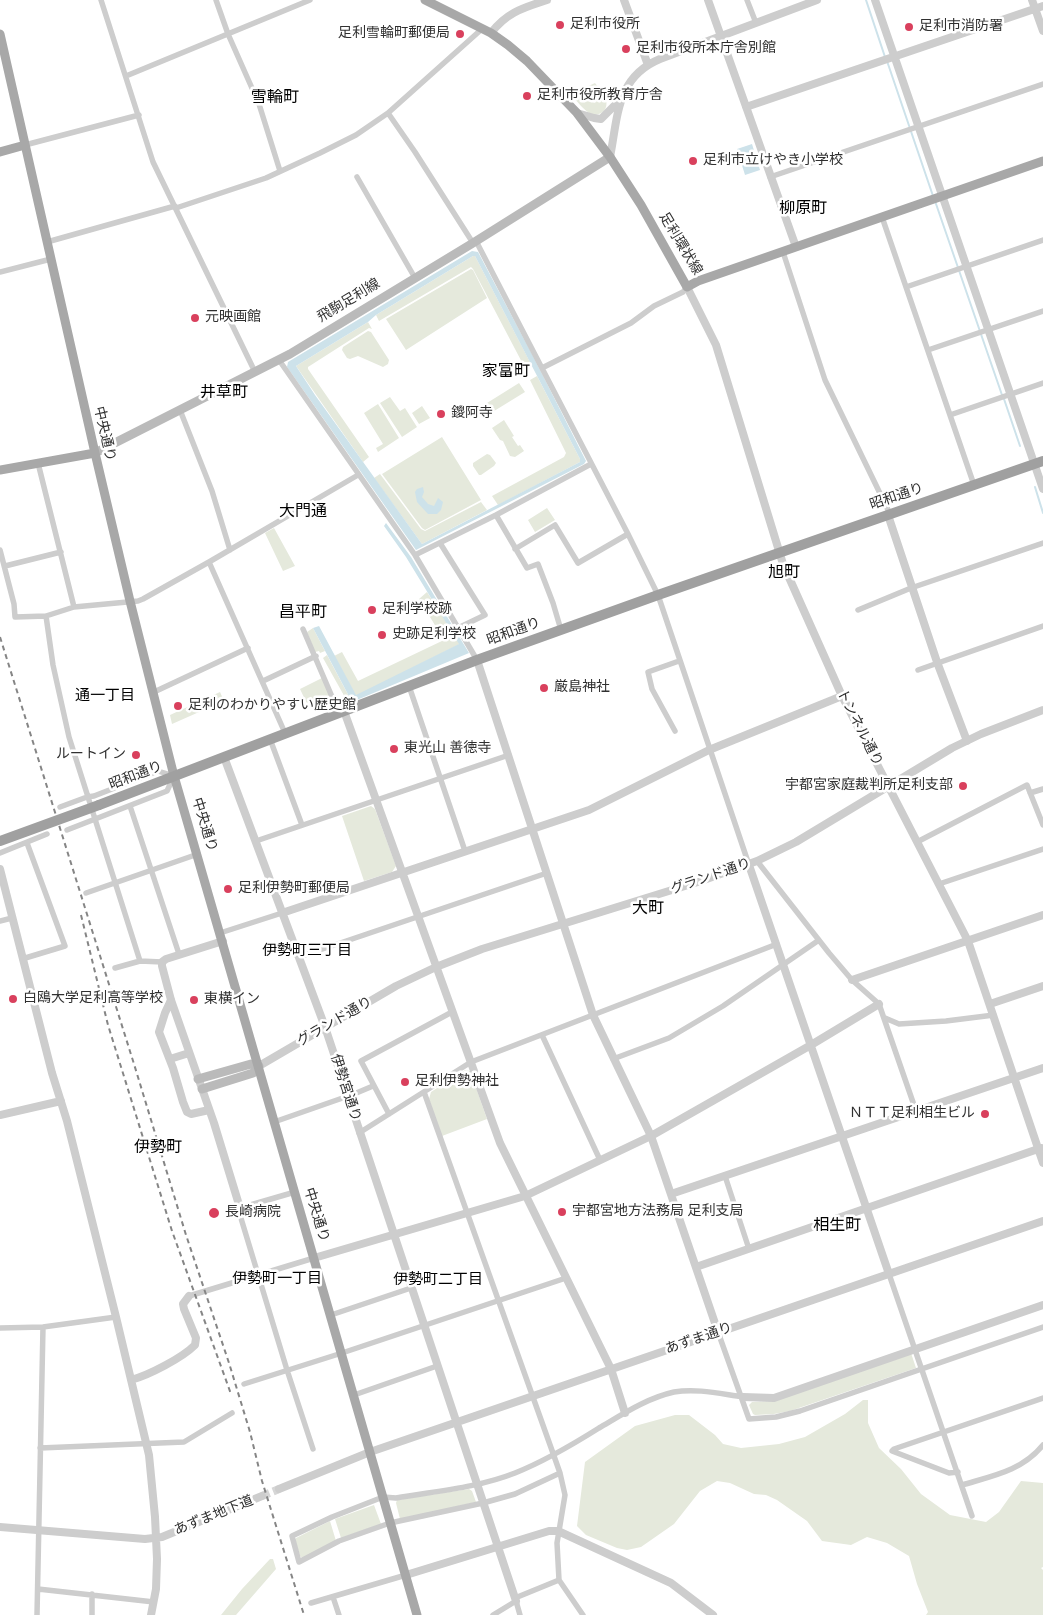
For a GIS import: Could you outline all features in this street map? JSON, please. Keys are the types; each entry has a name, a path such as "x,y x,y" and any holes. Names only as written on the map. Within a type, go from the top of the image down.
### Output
{"highway":[{"name":"昭和通り","path":"0,842 477,660 1039,463"}],"main road":[{"name":"足利環状線","path":"425,0 491,33 527,61 577,113 641,205 687,287 698,281 1043,161"},
{"name":"中央通り","path":"0,39 94,453 174,776 417,1615"},
{"path":"0,152 25,145"},
{"name":"飛駒足利線","path":"94,453 279,360 610,158"},
{"path":"0,470 94,453"},
{"path":"198,1079 251,1064 259,1066 253,1073 202,1089"}],"street":[{"path":"101,0 154,162 255,372"},
{"path":"216,0 228,34 259,104 280,171"},
{"path":"126,76 310,0"},
{"path":"491,33 497,24 511,13 547,0"},
{"path":"624,0 648,65"},
{"path":"708,0 796,248"},
{"path":"747,0 756,23"},
{"path":"610,158 622,99 631,80 639,71 648,65 817,0"},
{"path":"875,0 1010,394 1039,463 1043,489"},
{"path":"1032,0 1039,7 1043,31"},
{"path":"746,107 1039,7"},
{"path":"47,242 175,207 266,178 320,153 356,134 388,113 482,28"},
{"path":"770,177 1043,84"},
{"path":"577,113 601,118 622,99"},
{"path":"388,113 475,242 628,534 658,596 972,1516"},
{"path":"25,145 139,115"},
{"path":"357,177 415,278"},
{"path":"882,217 974,485"},
{"path":"906,287 1043,240"},
{"path":"783,252 825,380 889,515 911,588 966,741"},
{"path":"0,272 51,258"},
{"path":"542,368 631,323 654,306 683,292 687,287"},
{"name":"トンネル通り","path":"687,287 716,344 783,564 842,696 968,941 1041,1148 1043,1163"},
{"path":"928,350 1043,311"},
{"path":"279,360 415,555 477,660 593,1016 651,1136 749,1419 776,1417 800,1411 1043,1327"},
{"path":"950,415 1043,382"},
{"path":"180,410 209,484 230,550"},
{"path":"38,463 74,608"},
{"path":"415,555 496,515 591,464"},
{"path":"0,550 14,604 15,617 46,616 74,608 143,599 358,475"},
{"path":"496,515 527,568 538,564 561,630"},
{"path":"515,549 555,525 578,563 628,534"},
{"path":"440,543 485,615 458,628"},
{"path":"858,610 911,588 1043,543"},
{"path":"5,566 61,552"},
{"path":"209,562 285,732"},
{"path":"46,616 53,665 69,737 140,961"},
{"path":"918,670 1043,626"},
{"path":"303,629 342,712 376,800 500,1143 611,1369 625,1413"},
{"path":"154,692 248,648"},
{"path":"263,682 316,656"},
{"path":"674,732 652,689 648,672 679,660"},
{"path":"409,686 464,851"},
{"path":"116,968 140,961 162,962 282,913 589,810 709,750 842,696"},
{"name":"グランド通り","path":"259,1066 396,986 436,967 482,949 702,881 758,861 796,842 966,741 1006,723 1043,710"},
{"path":"270,739 302,826"},
{"path":"256,841 509,755"},
{"name":"伊勢宮通り","path":"224,757 325,1028 515,1599"},
{"path":"60,807 158,771 174,776 166,791 67,830"},
{"path":"918,842 1028,785 1043,825"},
{"path":"1030,793 1043,789"},
{"path":"130,806 179,954"},
{"path":"0,853 47,834"},
{"path":"22,959 65,946 27,843"},
{"path":"939,884 1043,849"},
{"path":"86,893 198,854"},
{"path":"758,861 818,940 852,980 880,1004 916,1111"},
{"path":"0,869 116,1317 149,1455 155,1518 157,1577 152,1615"},
{"path":"299,957 547,873"},
{"path":"852,980 1043,915"},
{"path":"0,921 12,918"},
{"path":"613,1059 669,1038 724,1006 818,940"},
{"path":"359,1132 471,1062 777,944"},
{"path":"162,962 162,971 210,1110 258,1275 313,1449"},
{"path":"990,1004 1043,986"},
{"path":"171,1000 159,1032 187,1112 195,1114 210,1110"},
{"path":"131,1380 142,1377 188,1351 195,1345 196,1338 183,1304 189,1296 526,1196 651,1136 880,1004"},
{"path":"389,1114 361,1061 452,1012"},
{"path":"885,1018 899,1024 994,1015"},
{"path":"542,1035 600,1160"},
{"path":"170,1059 189,1053"},
{"path":"671,1194 1043,1068"},
{"path":"274,1122 373,1086"},
{"path":"424,1092 560,1473 565,1495 557,1543 559,1580 583,1615"},
{"path":"0,1115 61,1101"},
{"path":"696,1267 1041,1148"},
{"path":"725,1176 749,1249"},
{"path":"240,1208 294,1192"},
{"name":"あずま通り","path":"279,1489 370,1452 1043,1221"},
{"path":"244,1384 342,1354 566,1278"},
{"path":"331,1314 411,1288"},
{"path":"560,1473 515,1494 484,1503 390,1523 339,1541 299,1562 292,1536 332,1517 383,1497 396,1498 477,1485 514,1474 554,1456 648,1400 676,1392 698,1391 742,1397 774,1398 1043,1305"},
{"path":"0,1328 43,1327 116,1317"},
{"path":"37,1615 43,1327"},
{"path":"354,1395 437,1366"},
{"path":"958,1472 949,1473 892,1451 1043,1398"},
{"path":"40,1448 184,1442 232,1413"},
{"path":"962,1485 1015,1468 1035,1455 1043,1445"},
{"name":"あずま地下道","path":"155,1538 167,1535 262,1496"},
{"path":"0,1526 137,1539 155,1538"},
{"path":"311,1603 549,1531 558,1531 671,1583 713,1615"},
{"path":"493,1615 515,1599 559,1580"},
{"path":"38,1589 154,1602"},
{"path":"92,1594 92,1615"},
{"path":"333,1597 339,1615"},
{"path":"515,1599 520,1615"}],"shaded area":[{"path":"595,83 606,100 604,110 596,115 589,113 572,96"},
{"path":"475,256 531,364 525,368 471,267 379,321 376,315"},
{"path":"471,269 487,298 406,350 386,319"},
{"path":"368,322 372,329 369,328 308,367 369,457 363,462 296,366"},
{"path":"368,331 371,332 389,360 388,364 383,367 358,356 350,359 347,358 342,350 343,347"},
{"path":"537,376 580,462 498,505 492,496 564,457 566,453 530,380"},
{"path":"519,383 525,392 486,416 487,403"},
{"path":"390,397 400,411 405,408 417,427 402,437 380,403"},
{"path":"378,404 399,438 378,452 376,448 383,444 364,413"},
{"path":"422,406 430,418 419,424 412,413"},
{"path":"504,420 514,436 512,437 524,451 515,457 510,456 503,441 500,440 492,428"},
{"path":"442,437 481,500 425,530 382,474"},
{"path":"487,454 496,463 479,475 473,463"},
{"path":"380,474 421,529 425,531 481,502 487,510 422,544 374,478"},
{"path":"547,508 555,520 535,532 528,520"},
{"path":"274,528 295,566 283,571 265,533"},
{"path":"427,592 460,644 356,696 334,656 342,652 358,681 444,640 419,599"},
{"path":"313,628 325,651 320,653 319,651 315,652 307,632"},
{"path":"327,655 352,702 347,701 323,658"},
{"path":"322,678 331,699 309,708 300,689"},
{"path":"220,692 224,701 172,724 170,715"},
{"path":"371,806 375,809 396,866 392,872 364,881 342,816"},
{"path":"465,1070 470,1071 487,1119 442,1136 429,1099 431,1092"},
{"path":"911,1353 916,1368 790,1411 755,1415 749,1405 752,1402 774,1401"},
{"path":"863,1400 868,1400 868,1423 879,1448 901,1469 921,1494 950,1515 986,1522 999,1512 1021,1481 1043,1483 1043,1567 1041,1568 1043,1570 1043,1615 926,1615 928,1612 909,1556 887,1543 867,1537 851,1545 822,1541 807,1521 777,1500 766,1495 754,1494 730,1483 717,1481 700,1491 674,1524 641,1547 627,1550 617,1548 586,1535 577,1526 585,1462 635,1426 675,1415 689,1415 715,1435 723,1444 741,1448 779,1444 805,1437 845,1414"},
{"path":"469,1489 472,1491 476,1502 400,1519 397,1500"},
{"path":"374,1505 381,1524 341,1538 335,1519"},
{"path":"330,1521 336,1541 302,1558 295,1540 296,1538"},
{"path":"270,1559 273,1559 276,1569 236,1615 221,1615 242,1589"}],"water":[{"path":"752,144 760,170 745,175 737,149"},
{"path":"472,251 478,252 586,461 584,464 416,550 287,367 288,362","holes":["475,256 580,462 422,544 296,366 368,322 376,315"]},
{"path":"423,487 422,497 428,504 434,506 438,498 443,502 441,510 437,514 428,514 417,502 415,492"},
{"path":"386,523 411,557 469,653 352,702 313,628 319,626 356,695 459,644 406,557 384,526"}],"waterway":[{"path":"866,0 885,57"},
{"path":"887,61 933,196"},
{"path":"935,201 1002,395"},
{"path":"1004,399 1020,446"},
{"path":"1035,487 1043,513"}],"tunnel":[{"path":"262,1496 279,1489"}],"railway":[{"path":"0,637 186,1235 229,1363 250,1432 262,1481 304,1615"},
{"path":"81,915 108,1025 172,1231 231,1394"}],"place":[{"name":"足利市役所","path":"560,25"},
{"name":"足利市消防署","path":"909,27"},
{"name":"足利雪輪町郵便局","path":"460,34"},
{"name":"足利市役所本庁舎別館","path":"626,49"},
{"name":"足利市役所教育庁舎","path":"527,96"},
{"name":"足利市立けやき小学校","path":"693,161"},
{"name":"元映画館","path":"195,318"},
{"name":"鑁阿寺","path":"441,414"},
{"name":"足利学校跡","path":"372,610"},
{"name":"史跡足利学校","path":"382,635"},
{"name":"厳島神社","path":"544,688"},
{"name":"足利のわかりやすい歴史館","path":"178,706"},
{"name":"東光山 善徳寺","path":"394,749"},
{"name":"ルートイン","path":"136,755"},
{"name":"宇都宮家庭裁判所足利支部","path":"963,786"},
{"name":"足利伊勢町郵便局","path":"228,889"},
{"name":"白鴎大学足利高等学校","path":"13,999"},
{"name":"東横イン","path":"194,1000"},
{"name":"足利伊勢神社","path":"405,1082"},
{"name":"ＮＴＴ足利相生ビル","path":"985,1114"},
{"name":"宇都宮地方法務局 足利支局","path":"562,1212"},
{"name":"長崎病院","path":"214,1213"}],"district":[{"name":"雪輪町","path":"275,98"},
{"name":"柳原町","path":"803,209"},
{"name":"家富町","path":"506,372"},
{"name":"井草町","path":"224,393"},
{"name":"大門通","path":"303,512"},
{"name":"旭町","path":"784,573"},
{"name":"昌平町","path":"303,613"},
{"name":"通一丁目","path":"105,696"},
{"name":"大町","path":"648,909"},
{"name":"伊勢町三丁目","path":"307,951"},
{"name":"伊勢町","path":"158,1148"},
{"name":"相生町","path":"837,1226"},
{"name":"伊勢町一丁目","path":"277,1279"},
{"name":"伊勢町二丁目","path":"438,1280"}]}
